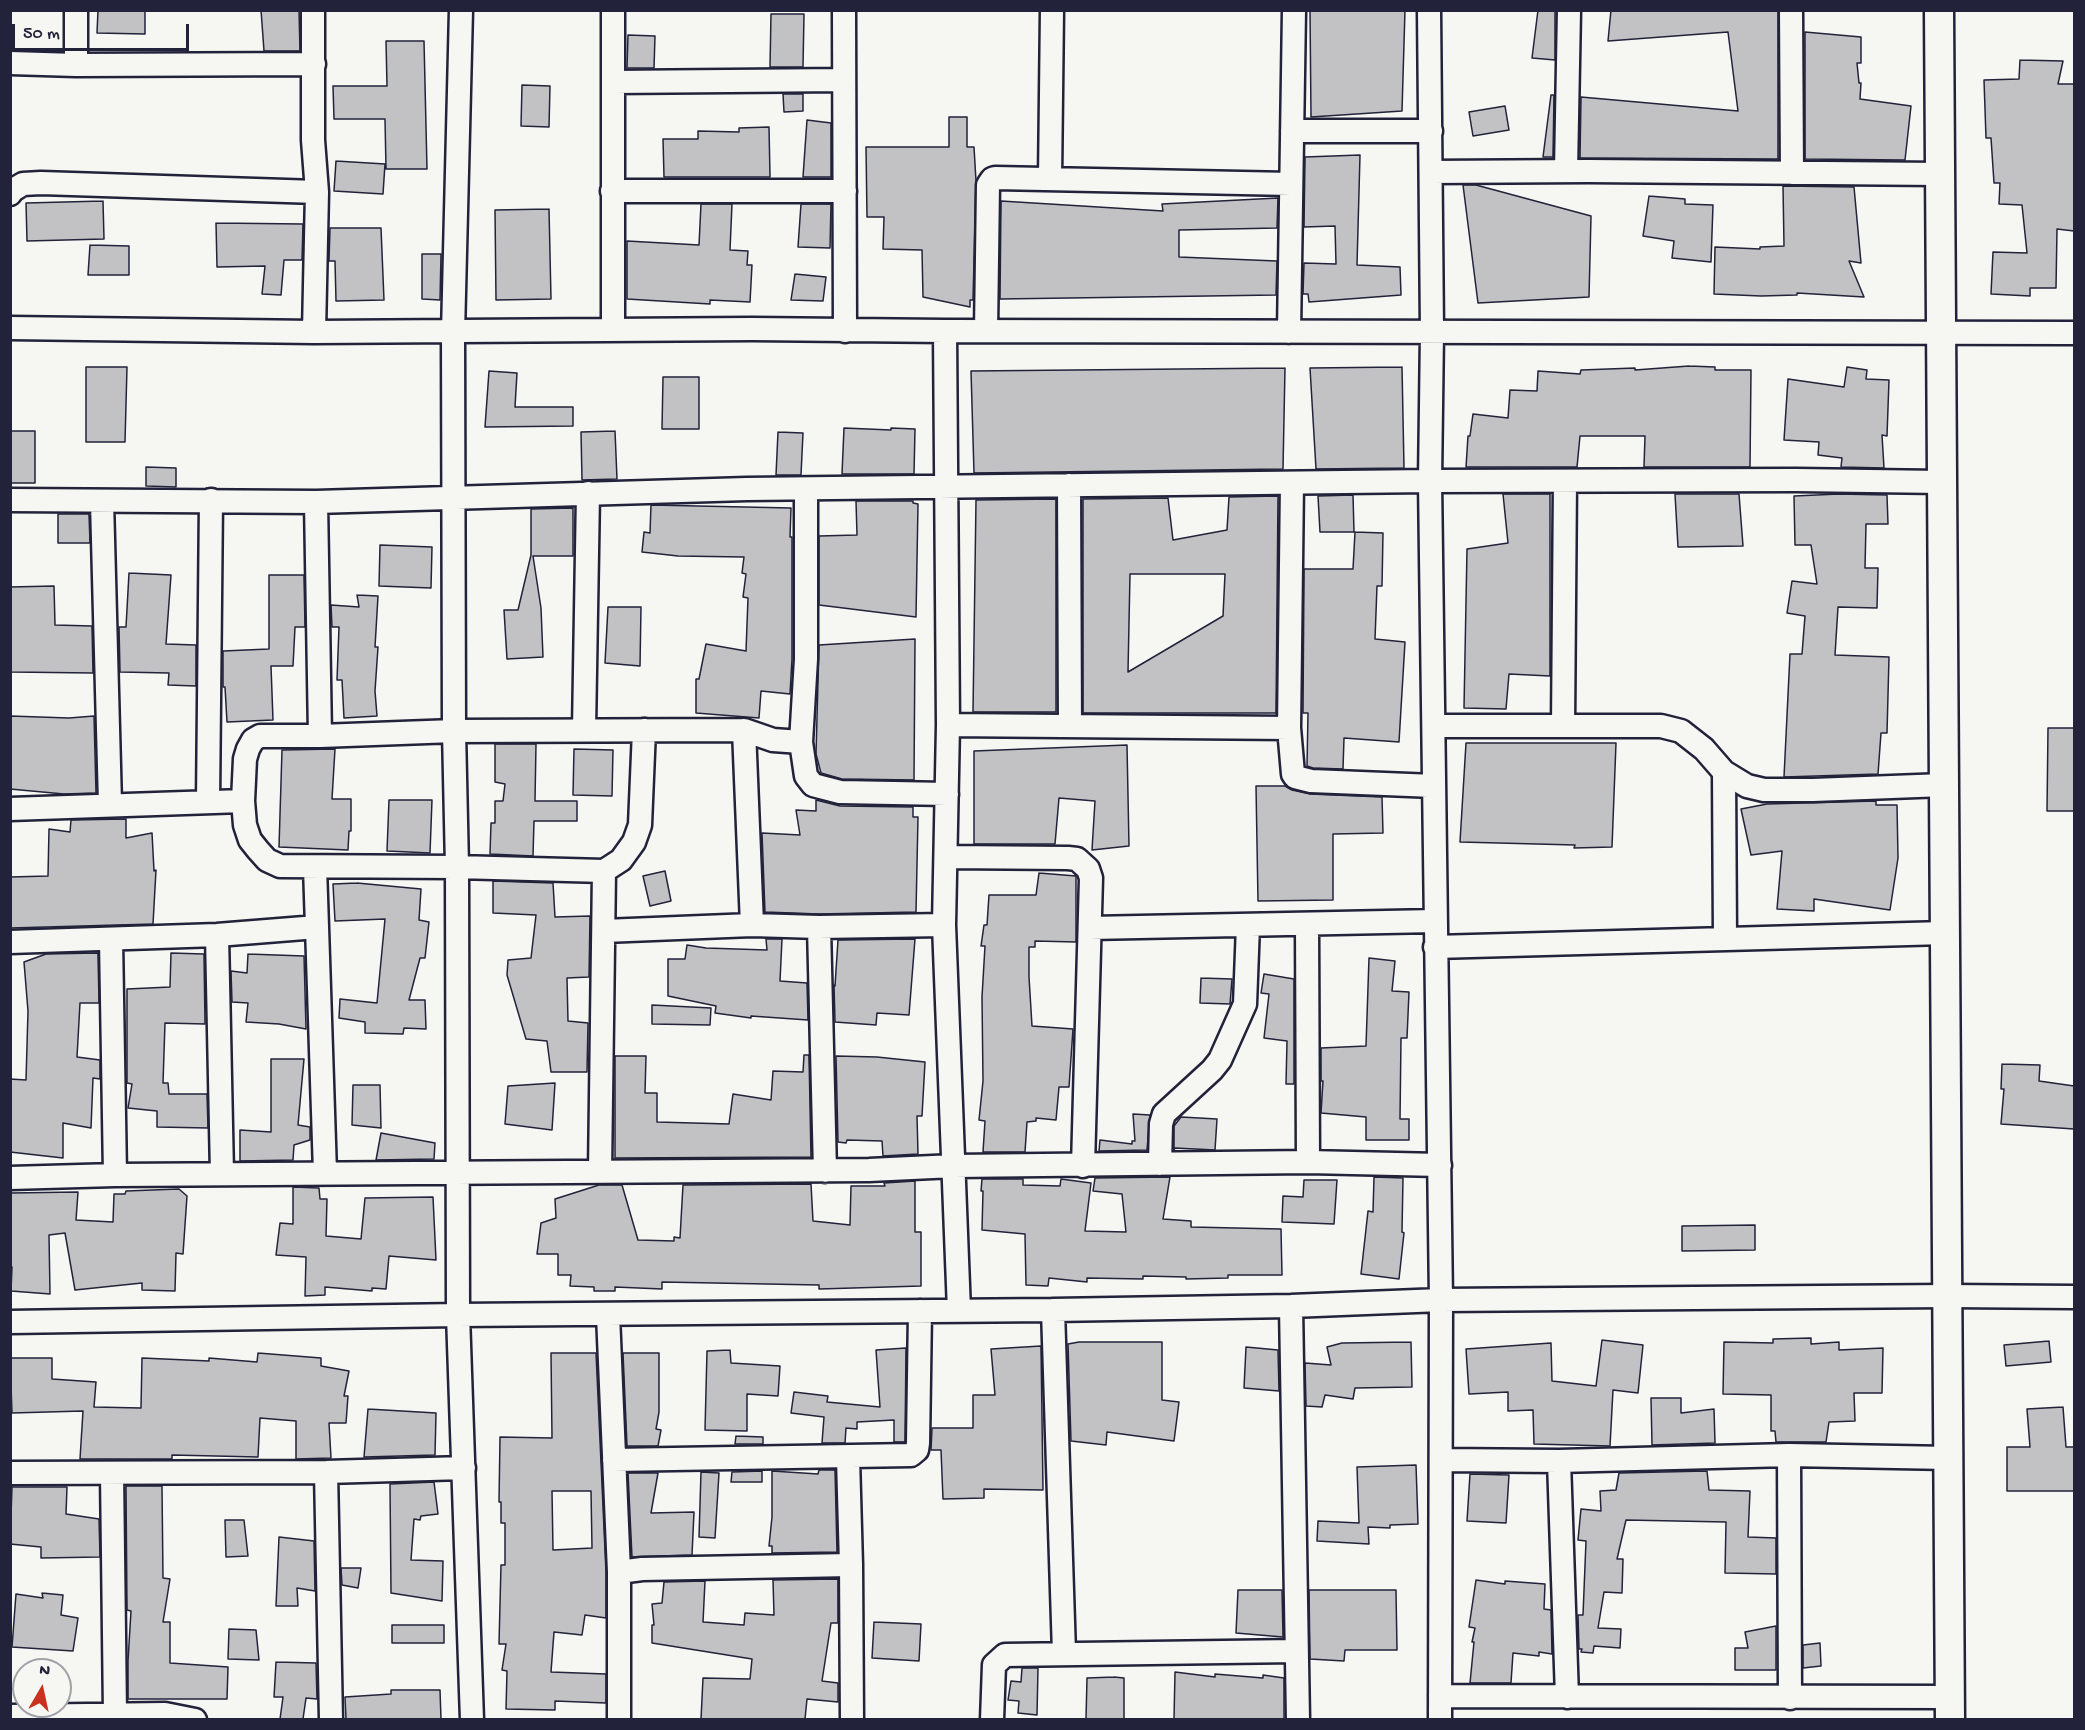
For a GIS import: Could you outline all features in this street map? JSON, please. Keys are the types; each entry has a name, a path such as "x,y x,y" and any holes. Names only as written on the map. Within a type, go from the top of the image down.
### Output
{"street":[{"path":"76,10 76,65"},
{"path":"313,10 313,140 317,192 314,332"},
{"path":"461,10 453,333 454,731 457,867 458,1315 472,1719"},
{"path":"613,10 613,330"},
{"path":"844,10 845,331"},
{"path":"1050,179 1052,10"},
{"path":"1289,332 1294,10"},
{"path":"1429,10 1432,332 1430,481 1441,1300 1440,1719"},
{"path":"1566,171 1569,10"},
{"path":"1791,10 1792,173"},
{"path":"1440,1696 1790,1698 1950,1708 1940,10"},
{"path":"10,63 314,64"},
{"path":"613,82 844,80"},
{"path":"1292,131 1431,131"},
{"path":"1431,172 1941,174"},
{"path":"986,331 988,185 995,178 1292,184"},
{"path":"10,194 23,184 41,183 317,192"},
{"path":"612,191 845,191"},
{"path":"10,328 453,333 752,329 2074,333"},
{"path":"945,331 948,725 944,924 959,1311"},
{"path":"1563,726 1565,480"},
{"path":"10,500 316,502 747,489 1430,481 1942,482"},
{"path":"1292,483 1289,728 1291,770 1295,777 1311,781 1434,786"},
{"path":"1069,485 1070,726"},
{"path":"806,489 806,659 801,742 806,776 813,785 840,792 947,794"},
{"path":"584,730 588,493"},
{"path":"208,801 211,500"},
{"path":"102,501 110,804"},
{"path":"316,502 320,736"},
{"path":"948,725 1289,728"},
{"path":"1434,726 1661,726 1681,730 1704,749 1724,772 1747,786 1764,790 1944,784"},
{"path":"644,730 640,825 634,842 621,860 604,871 280,866 267,860 250,840 245,825 243,801 245,759 253,740 260,736 454,731 584,730 644,730 744,730 773,740 801,742"},
{"path":"744,730 752,925"},
{"path":"1724,772 1725,939"},
{"path":"10,809 243,801"},
{"path":"946,857 1077,859 1088,869 1091,878 1083,1166"},
{"path":"315,867 325,1173"},
{"path":"600,1172 604,871"},
{"path":"1090,928 1435,921"},
{"path":"604,931 752,925 819,927 944,924"},
{"path":"1307,924 1308,1162"},
{"path":"1160,1164 1161,1124 1164,1114 1220,1060 1245,1004 1248,925"},
{"path":"10,942 217,935 317,927"},
{"path":"819,927 825,1171"},
{"path":"1435,947 1945,933"},
{"path":"217,935 222,1174"},
{"path":"111,939 115,1175"},
{"path":"10,1178 325,1173 825,1171 954,1166 1308,1162 1440,1165"},
{"path":"10,1322 458,1315 1053,1310 1291,1306 1441,1300 2074,1297"},
{"path":"1291,1306 1298,1719"},
{"path":"1053,1310 1064,1653"},
{"path":"614,1460 848,1458 911,1455 917,1449 920,1311"},
{"path":"608,1315 619,1572 619,1719"},
{"path":"1441,1460 1559,1461 1789,1455 1949,1458"},
{"path":"1789,1455 1790,1698"},
{"path":"848,1458 852,1719"},
{"path":"1559,1461 1567,1697"},
{"path":"10,1473 326,1472 464,1468"},
{"path":"326,1472 331,1719"},
{"path":"112,1473 115,1714"},
{"path":"619,1572 642,1569 851,1565"},
{"path":"992,1719 994,1665 1005,1655 1296,1651"},
{"path":"10,1716 165,1714 195,1719"}],"building":[{"path":"98,10 145,10 145,34 97,33"},
{"path":"261,10 299,10 300,51 264,51"},
{"path":"1310,10 1405,10 1402,111 1311,117"},
{"path":"1538,10 1555,10 1555,60 1532,58"},
{"path":"1611,10 1778,10 1778,159 1580,158 1581,97 1738,111 1728,32 1608,41"},
{"path":"771,14 804,14 803,67 770,67"},
{"path":"1805,32 1861,37 1861,63 1857,63 1859,83 1861,83 1860,99 1911,106 1905,160 1805,159"},
{"path":"628,35 655,36 654,68 627,68"},
{"path":"386,41 424,41 427,169 386,169 385,119 334,119 333,86 387,86"},
{"path":"2020,60 2063,61 2058,84 2074,84 2074,231 2057,229 2056,288 2030,288 2030,296 1991,294 1993,252 2027,253 2022,205 1999,204 2000,183 1994,183 1991,138 1986,138 1984,80 2019,79"},
{"path":"522,85 550,86 549,127 521,126"},
{"path":"783,94 803,94 803,111 784,112"},
{"path":"1551,95 1554,95 1553,157 1543,157"},
{"path":"1505,106 1509,130 1473,136 1469,112"},
{"path":"949,117 967,117 967,147 974,147 976,181 973,300 970,300 970,307 923,297 922,250 883,249 884,217 867,217 866,147 949,147"},
{"path":"807,120 831,123 831,177 803,177"},
{"path":"769,127 770,177 664,177 663,139 698,139 698,131 739,132 739,128"},
{"path":"1360,155 1357,265 1400,267 1401,295 1309,302 1308,294 1303,294 1304,263 1336,264 1335,226 1304,227 1305,157"},
{"path":"336,161 385,164 383,194 334,191"},
{"path":"1463,185 1476,185 1591,216 1589,297 1478,303"},
{"path":"1783,186 1854,187 1861,263 1849,261 1864,297 1797,293 1797,295 1761,296 1714,294 1715,247 1760,249 1760,247 1784,246"},
{"path":"1649,196 1685,199 1685,204 1713,205 1711,262 1672,258 1674,241 1643,236"},
{"path":"1278,198 1277,228 1179,230 1179,257 1277,261 1276,295 1000,299 1001,201 1163,211 1162,204"},
{"path":"103,201 104,239 27,241 26,203"},
{"path":"701,204 732,204 730,250 748,251 747,265 752,265 750,302 710,300 710,304 627,299 627,241 699,245"},
{"path":"801,204 831,204 830,248 798,247"},
{"path":"549,209 551,299 496,300 495,210"},
{"path":"216,223 303,224 302,260 284,260 281,295 262,294 265,266 217,267"},
{"path":"330,228 381,228 384,300 336,301 335,261 329,261"},
{"path":"90,245 129,246 129,275 88,275"},
{"path":"422,254 441,254 440,300 422,299"},
{"path":"795,274 826,277 823,301 791,300"},
{"path":"1689,366 1715,367 1715,370 1751,370 1750,467 1644,467 1645,436 1580,436 1577,467 1466,467 1468,436 1470,436 1473,414 1508,418 1510,390 1537,391 1538,371 1580,374 1581,370 1635,368 1635,370"},
{"path":"86,367 127,367 125,442 86,442"},
{"path":"1402,367 1404,468 1316,469 1310,368"},
{"path":"1847,367 1867,370 1866,379 1889,380 1887,436 1882,435 1884,468 1841,467 1842,458 1818,455 1819,442 1784,440 1788,379 1844,387"},
{"path":"1285,368 1283,469 974,473 971,371"},
{"path":"489,371 517,373 515,407 573,407 573,426 485,427"},
{"path":"663,377 699,377 699,429 662,429"},
{"path":"844,428 915,429 914,474 842,474"},
{"path":"10,431 35,431 35,483 10,483"},
{"path":"615,431 617,479 582,480 581,432"},
{"path":"778,432 803,433 801,475 776,475"},
{"path":"146,467 176,468 176,487 146,486"},
{"path":"1503,494 1550,494 1550,676 1509,674 1506,709 1464,708 1467,549 1508,543"},
{"path":"1675,494 1739,494 1743,546 1678,547"},
{"path":"1353,495 1354,532 1320,532 1318,496"},
{"path":"1887,495 1888,524 1866,524 1865,568 1878,568 1877,608 1838,607 1835,655 1889,657 1887,733 1881,733 1878,774 1784,777 1790,654 1802,654 1805,616 1787,613 1792,581 1817,584 1811,545 1795,545 1794,496"},
{"path":"1278,496 1276,713 1083,713 1083,499 1168,498 1173,540 1227,530 1229,497","holes":["1130,574 1225,574 1223,616 1128,672"]},
{"path":"1056,499 1056,712 973,712 976,500"},
{"path":"856,501 913,501 918,504 916,617 819,605 819,536 857,535"},
{"path":"651,505 791,508 792,659 790,694 761,691 759,718 696,713 696,679 699,679 706,644 746,651 748,598 743,597 746,574 742,573 744,557 678,556 642,552 644,532 650,533"},
{"path":"573,508 573,556 533,556 541,608 543,657 507,659 504,610 518,610 531,555 531,509"},
{"path":"58,514 89,514 90,543 58,543"},
{"path":"1355,532 1383,533 1382,586 1377,586 1375,639 1405,642 1399,742 1344,738 1343,769 1313,768 1307,766 1308,713 1303,713 1304,569 1353,569"},
{"path":"380,545 432,547 431,588 379,586"},
{"path":"129,573 171,575 166,644 196,645 196,686 168,685 169,673 120,672 119,627 126,627"},
{"path":"269,575 304,575 305,627 295,627 293,666 271,666 273,720 227,722 225,687 223,687 223,651 269,649"},
{"path":"54,586 55,625 92,626 93,673 11,672 10,587"},
{"path":"357,595 378,596 375,647 378,647 375,691 377,716 344,718 342,680 337,680 339,627 332,627 331,605 359,607"},
{"path":"608,607 641,607 640,666 605,663"},
{"path":"915,639 914,780 842,779 821,773 816,754 819,645"},
{"path":"10,716 69,718 94,716 96,793 64,794 10,789"},
{"path":"2048,728 2074,728 2074,811 2047,811"},
{"path":"1466,743 1616,743 1612,847 1574,848 1575,845 1460,842"},
{"path":"495,744 536,744 535,801 577,801 577,821 534,821 533,856 490,854 491,823 495,823 495,801 503,801 505,784 495,782"},
{"path":"1127,745 1129,846 1092,850 1095,801 1059,798 1055,844 974,844 974,751"},
{"path":"335,749 332,799 351,799 351,831 349,831 348,850 279,847 282,750"},
{"path":"574,749 613,750 612,796 573,795"},
{"path":"1256,786 1285,786 1310,794 1382,797 1383,833 1333,834 1333,900 1258,901"},
{"path":"389,800 432,800 430,853 387,851"},
{"path":"816,800 840,806 913,807 913,817 918,817 916,912 819,914 765,912 762,833 800,835 796,810 816,811"},
{"path":"1876,801 1876,805 1897,805 1898,858 1890,910 1814,899 1814,911 1777,909 1782,851 1751,855 1741,809 1767,804"},
{"path":"126,819 126,838 152,833 154,871 156,870 153,924 10,928 10,877 48,876 49,829 70,832 71,820"},
{"path":"665,871 671,901 650,906 643,876"},
{"path":"1039,873 1076,876 1076,942 1035,941 1035,947 1029,947 1032,1026 1073,1029 1069,1087 1059,1087 1056,1120 1036,1118 1036,1121 1027,1122 1025,1152 983,1152 985,1121 979,1120 983,1081 982,997 985,946 981,946 984,925 987,925 989,895 1036,895"},
{"path":"493,881 553,883 555,917 590,916 589,977 567,978 568,1021 588,1023 587,1072 551,1072 547,1041 526,1039 507,975 508,960 531,958 536,915 493,913"},
{"path":"357,883 421,889 419,920 429,922 425,958 420,958 409,1000 425,1000 426,1029 404,1028 403,1034 365,1033 365,1022 339,1018 340,999 377,1003 385,919 335,921 333,884"},
{"path":"766,939 782,939 780,981 807,983 808,1020 751,1016 751,1018 715,1013 716,1006 668,996 668,959 685,959 687,945 706,948 767,950"},
{"path":"915,939 909,1015 877,1013 876,1025 835,1022 834,985 838,940"},
{"path":"98,953 99,1003 80,1003 77,1057 100,1060 100,1079 93,1078 91,1128 63,1123 63,1158 10,1152 10,1079 26,1080 28,1011 24,962 46,954"},
{"path":"171,953 204,954 205,1024 165,1023 163,1083 168,1083 169,1094 207,1094 208,1128 157,1127 157,1111 128,1108 132,1084 127,1083 127,989 170,987"},
{"path":"248,954 304,956 306,1029 279,1024 246,1022 248,1003 232,1002 231,971 247,973"},
{"path":"1369,958 1395,961 1392,991 1409,992 1407,1038 1401,1038 1400,1119 1409,1119 1409,1140 1366,1140 1366,1117 1321,1113 1323,1081 1321,1081 1321,1048 1366,1046"},
{"path":"1264,974 1294,979 1294,1084 1286,1084 1287,1041 1264,1038 1269,994 1261,993"},
{"path":"1201,978 1232,979 1230,1004 1200,1003"},
{"path":"652,1005 711,1008 710,1025 652,1024"},
{"path":"804,1055 809,1055 811,1157 615,1158 615,1056 646,1056 645,1093 657,1093 657,1122 729,1124 733,1094 771,1100 773,1071 803,1072"},
{"path":"836,1056 925,1062 922,1116 917,1116 918,1154 883,1156 882,1141 838,1142"},
{"path":"271,1059 304,1059 298,1125 310,1127 310,1140 294,1145 293,1160 240,1161 240,1130 271,1132"},
{"path":"2002,1064 2040,1065 2039,1081 2074,1086 2074,1129 2001,1124 2004,1089 2001,1089"},
{"path":"555,1083 552,1130 505,1124 508,1086"},
{"path":"353,1085 380,1085 381,1128 352,1125"},
{"path":"1133,1114 1150,1115 1147,1150 1099,1151 1100,1140 1132,1144 1132,1141 1135,1141"},
{"path":"1181,1117 1217,1119 1215,1150 1175,1148 1174,1150 1174,1126"},
{"path":"381,1133 435,1143 434,1159 376,1160"},
{"path":"1170,1177 1163,1219 1191,1221 1191,1227 1281,1229 1282,1275 1228,1275 1228,1278 1186,1279 1186,1277 1143,1276 1143,1279 1087,1278 1087,1282 1049,1278 1048,1286 1026,1285 1025,1234 982,1230 982,1179 1023,1179 1023,1185 1060,1186 1061,1179 1091,1183 1085,1231 1126,1232 1122,1194 1093,1191 1095,1178"},
{"path":"1374,1177 1403,1178 1402,1232 1404,1233 1399,1279 1361,1274 1368,1211 1373,1212"},
{"path":"1304,1180 1337,1180 1334,1224 1282,1222 1283,1196 1303,1197"},
{"path":"915,1181 915,1232 921,1232 921,1286 819,1289 819,1285 662,1282 662,1289 615,1287 615,1291 594,1291 594,1287 570,1286 571,1275 558,1275 558,1254 537,1254 541,1223 556,1218 555,1199 599,1185 622,1185 638,1240 674,1241 674,1237 680,1238 683,1185 811,1184 813,1221 850,1225 851,1186 885,1186 884,1183"},
{"path":"293,1187 319,1188 320,1199 327,1199 326,1236 361,1239 365,1198 433,1197 436,1260 389,1256 386,1289 372,1288 372,1291 325,1287 325,1295 305,1296 306,1257 276,1255 280,1223 293,1224"},
{"path":"179,1189 187,1196 183,1254 176,1253 175,1291 142,1290 142,1283 75,1290 65,1233 49,1235 50,1294 11,1291 10,1193 78,1192 76,1220 113,1222 114,1194 125,1194 126,1191"},
{"path":"1755,1225 1755,1250 1682,1251 1682,1226"},
{"path":"1811,1338 1811,1344 1839,1342 1839,1350 1883,1348 1882,1393 1854,1393 1855,1421 1829,1422 1826,1442 1776,1442 1775,1431 1771,1431 1771,1395 1723,1394 1724,1342 1773,1343 1773,1339"},
{"path":"1602,1340 1643,1345 1638,1393 1613,1390 1610,1446 1534,1444 1533,1410 1508,1411 1508,1392 1469,1394 1466,1349 1551,1343 1552,1381 1596,1386"},
{"path":"2049,1341 2051,1362 2006,1366 2004,1345"},
{"path":"1162,1342 1162,1400 1179,1402 1174,1441 1107,1432 1106,1445 1071,1441 1068,1344"},
{"path":"1411,1342 1412,1387 1355,1388 1353,1399 1325,1395 1322,1407 1306,1406 1305,1363 1331,1365 1327,1347 1342,1343"},
{"path":"1041,1346 1043,1490 984,1489 984,1498 943,1499 941,1450 931,1450 932,1428 973,1428 973,1395 995,1395 991,1349"},
{"path":"1246,1347 1278,1350 1279,1391 1244,1388"},
{"path":"906,1348 905,1442 894,1442 894,1420 857,1422 857,1429 846,1428 845,1443 822,1443 824,1417 791,1413 794,1392 828,1396 827,1402 880,1407 876,1350"},
{"path":"730,1350 731,1363 780,1366 778,1396 747,1394 747,1431 705,1430 707,1351"},
{"path":"258,1353 321,1358 321,1366 349,1371 344,1396 348,1396 346,1423 329,1423 331,1458 296,1459 296,1421 260,1418 258,1457 172,1455 172,1459 80,1459 83,1411 12,1413 10,1358 52,1358 52,1379 96,1382 94,1407 141,1408 142,1358 209,1361 209,1358 257,1362"},
{"path":"551,1353 596,1353 606,1618 585,1615 582,1635 554,1632 551,1672 606,1674 606,1703 555,1701 555,1710 506,1709 507,1671 502,1670 506,1644 499,1644 501,1565 505,1565 505,1523 501,1523 501,1502 499,1502 500,1437 552,1438","holes":["552,1491 591,1491 592,1548 553,1550"]},
{"path":"623,1353 659,1353 659,1412 656,1429 661,1430 658,1446 627,1446"},
{"path":"1651,1398 1681,1398 1681,1413 1714,1409 1715,1443 1652,1445"},
{"path":"2063,1407 2066,1447 2074,1447 2074,1491 2007,1491 2007,1447 2030,1447 2027,1409"},
{"path":"368,1409 436,1413 435,1455 364,1457"},
{"path":"736,1436 763,1437 763,1444 735,1444"},
{"path":"1416,1465 1418,1524 1390,1525 1390,1528 1368,1527 1369,1544 1317,1541 1318,1521 1359,1523 1357,1467"},
{"path":"819,1470 835,1470 837,1552 772,1553 772,1546 769,1546 772,1517 772,1471 818,1474"},
{"path":"762,1471 762,1482 731,1482 732,1472"},
{"path":"1707,1471 1709,1490 1750,1491 1748,1537 1776,1538 1776,1574 1725,1573 1726,1522 1626,1520 1617,1559 1623,1559 1622,1593 1604,1592 1598,1628 1621,1629 1620,1648 1594,1646 1593,1653 1581,1652 1578,1615 1583,1615 1586,1541 1578,1540 1581,1509 1601,1511 1600,1491 1616,1490 1619,1473"},
{"path":"701,1472 719,1473 715,1538 699,1537"},
{"path":"628,1473 658,1473 651,1513 694,1512 692,1555 632,1557"},
{"path":"1470,1474 1509,1475 1506,1523 1467,1521"},
{"path":"434,1482 438,1514 421,1516 420,1520 414,1519 411,1560 443,1561 442,1601 391,1593 390,1484"},
{"path":"126,1486 162,1486 163,1578 170,1579 163,1622 170,1622 170,1663 228,1667 227,1699 128,1699 131,1611 127,1610"},
{"path":"12,1487 67,1487 66,1514 99,1519 100,1557 41,1558 41,1547 10,1544"},
{"path":"225,1520 244,1520 248,1556 226,1557"},
{"path":"279,1537 314,1541 315,1591 297,1588 298,1606 276,1606"},
{"path":"341,1568 361,1568 358,1588 342,1585"},
{"path":"838,1579 838,1623 831,1623 822,1681 838,1683 838,1702 807,1699 805,1719 701,1719 703,1678 750,1679 752,1659 652,1643 652,1625 654,1625 652,1604 662,1603 664,1582 705,1581 703,1622 744,1625 745,1613 774,1615 773,1580"},
{"path":"1476,1580 1505,1584 1505,1581 1545,1584 1544,1609 1551,1610 1552,1654 1539,1652 1539,1656 1513,1653 1511,1683 1470,1683 1475,1628 1469,1627"},
{"path":"1238,1590 1282,1590 1283,1637 1236,1633"},
{"path":"1309,1590 1396,1590 1397,1650 1345,1650 1344,1661 1310,1659"},
{"path":"42,1593 63,1595 61,1615 78,1618 73,1651 12,1647 16,1594 43,1598"},
{"path":"874,1622 921,1624 919,1661 872,1658"},
{"path":"392,1625 444,1625 444,1643 392,1643"},
{"path":"1776,1626 1776,1670 1735,1670 1735,1648 1748,1648 1745,1632"},
{"path":"229,1629 256,1630 259,1660 228,1659"},
{"path":"1820,1643 1821,1666 1803,1668 1803,1645"},
{"path":"276,1662 316,1663 317,1699 306,1698 303,1719 280,1719 283,1697 274,1697"},
{"path":"1022,1668 1038,1668 1037,1715 1018,1713 1019,1701 1008,1700 1011,1681 1021,1682"},
{"path":"1175,1672 1215,1677 1215,1674 1284,1678 1284,1719 1174,1719"},
{"path":"1087,1678 1124,1678 1124,1719 1086,1719"},
{"path":"391,1690 440,1690 441,1719 346,1719 345,1697 391,1694"}]}
